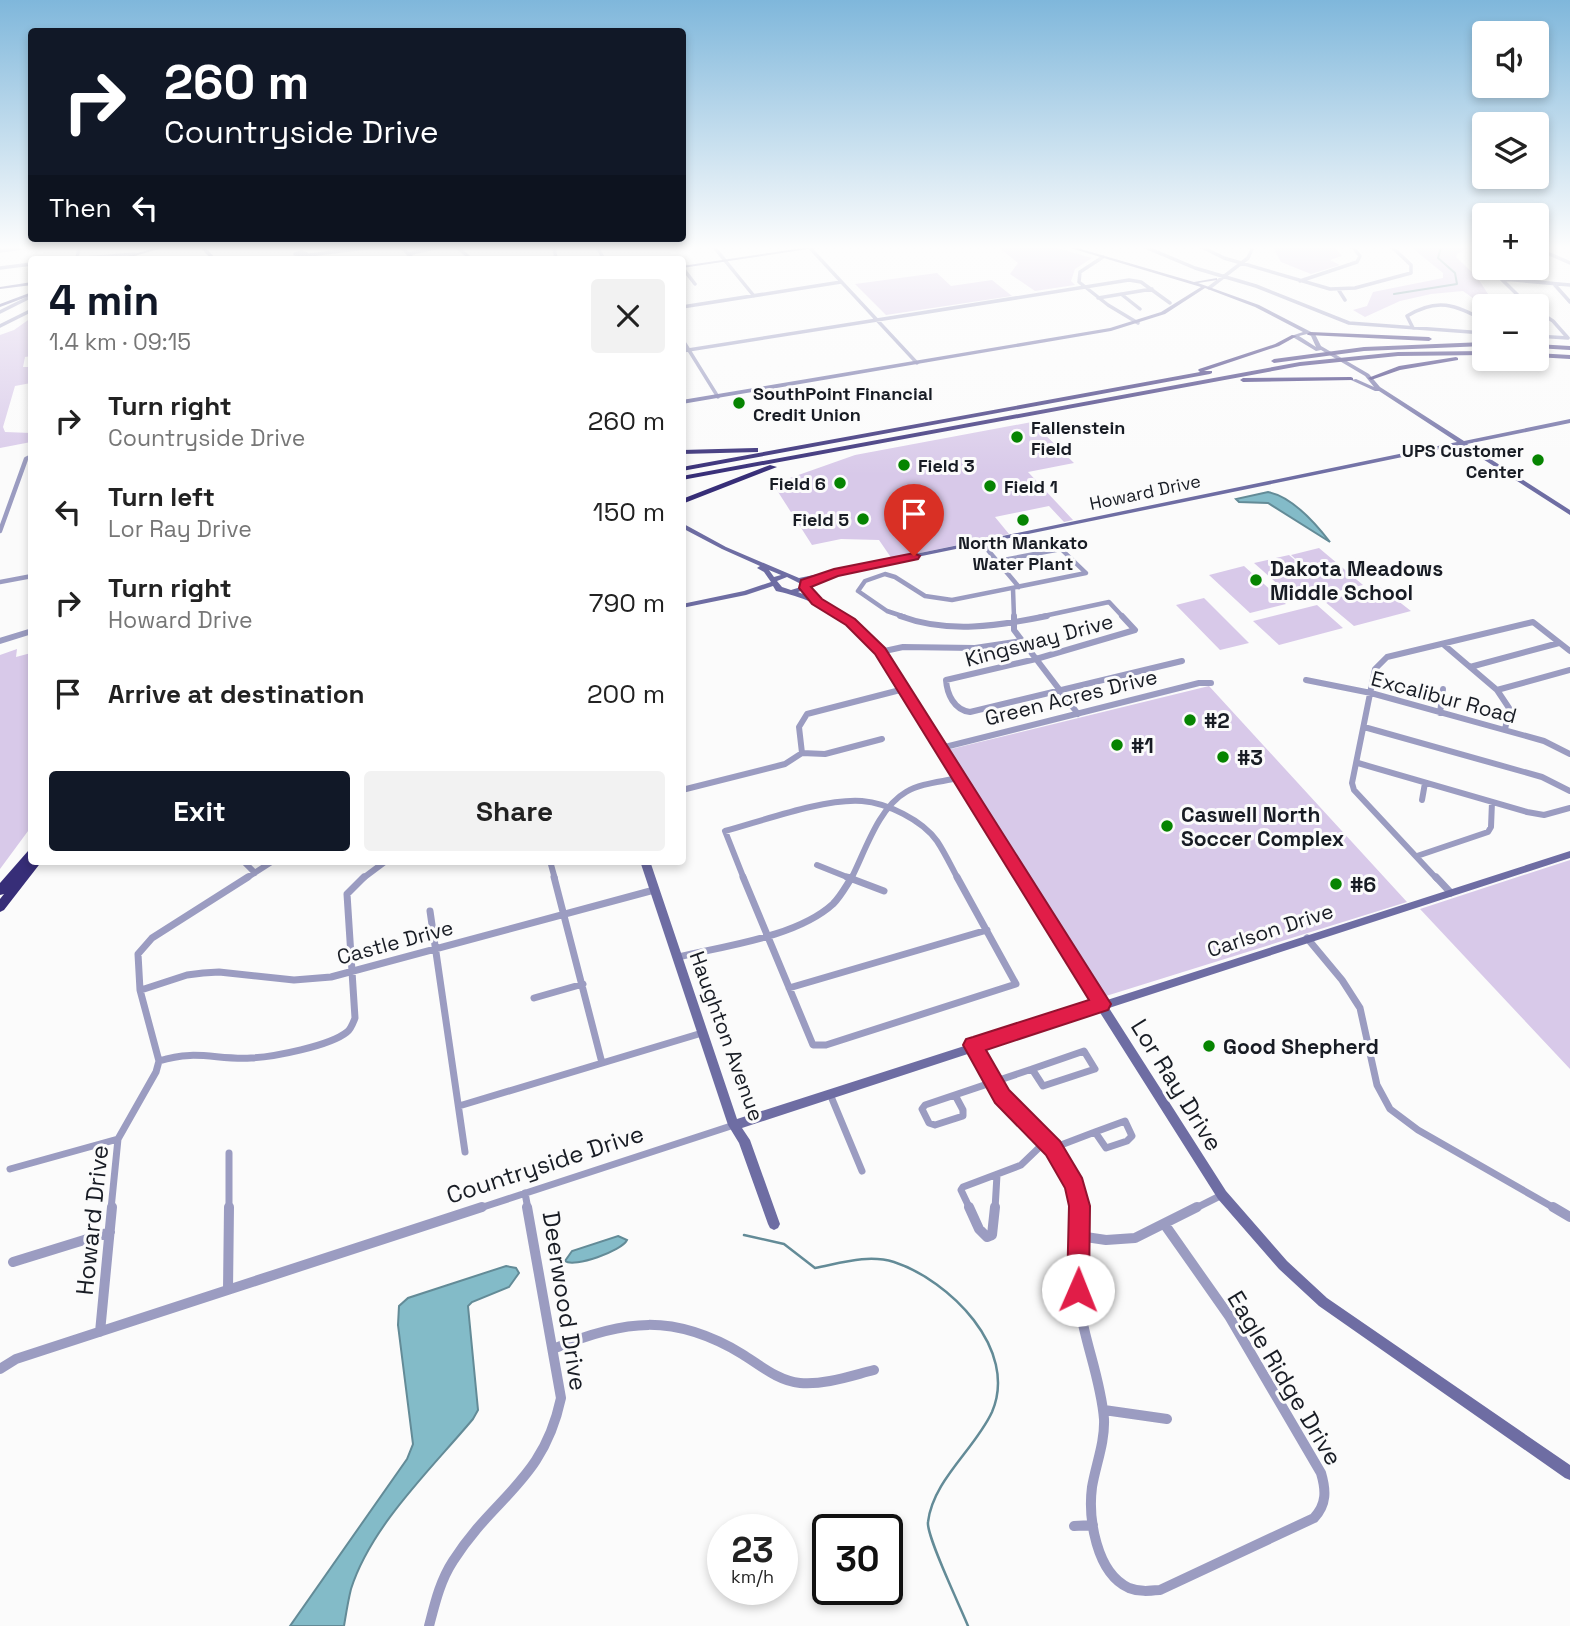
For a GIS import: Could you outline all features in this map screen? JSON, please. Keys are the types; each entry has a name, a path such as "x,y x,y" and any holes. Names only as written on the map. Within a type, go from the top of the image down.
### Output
{"highway":[{"path":"1309,334 1472,342"},
{"path":"1158,385 1277,345 1294,335"},
{"path":"686,477 1339,351 1472,343"},
{"path":"1549,347 1570,348"},
{"path":"686,468 1158,385 1334,360 1398,354 1472,355"},
{"path":"1549,356 1570,357"},
{"path":"1370,378 1412,365 1472,357"},
{"path":"1158,385 1253,379 1352,379"},
{"path":"686,453 751,450 841,440"},
{"path":"686,500 753,474 822,452"},
{"path":"0,891 28,859"},
{"path":"0,907 34,865"}],"street":[{"path":"686,350 859,323"},
{"path":"880,323 917,363"},
{"path":"686,401 1139,323"},
{"path":"1280,323 1289,328 1294,335 1348,368 1370,378 1378,388 1570,513"},
{"path":"1288,323 1314,337 1313,345"},
{"path":"1349,323 1472,332"},
{"path":"1410,323 1413,328"},
{"path":"1555,323 1569,338"},
{"path":"1294,335 1309,334"},
{"path":"1549,337 1569,338"},
{"path":"686,344 718,397"},
{"path":"1348,368 1352,379 1387,394 1462,442"},
{"path":"1352,379 1370,378"},
{"name":"Howard Drive","path":"791,592 804,583 834,573 1570,421"},
{"path":"0,531 28,458"},
{"path":"686,527 752,562 766,571 775,584"},
{"path":"686,534 804,583"},
{"path":"981,542 1016,588 1014,630 1078,714"},
{"name":"Kingsway Drive","path":"998,561 1061,549 1086,573 961,600 943,600 918,592 895,577 885,574 865,581 858,591 892,614 929,627 966,629 1109,602 1135,630 1036,659 946,680 947,694 966,712 1182,661"},
{"path":"686,605 746,593 750,595 775,584 787,575"},
{"path":"0,582 28,577"},
{"name":"Lor Ray Drive","path":"804,583 817,601 850,622 880,652 1222,1195 1283,1265 1323,1302 1570,1473"},
{"name":"Lor Ray Drive","path":"775,584 808,601 817,601"},
{"path":"1451,893 1354,790 1352,783 1375,669 1387,657 1532,622 1570,651"},
{"path":"0,641 28,632"},
{"path":"880,652 903,647 975,648 1022,641"},
{"path":"1469,667 1559,643"},
{"path":"1443,644 1497,690 1509,708 1505,730"},
{"path":"1497,690 1570,670"},
{"name":"Excalibur Road","path":"1306,680 1371,694 1505,730 1544,741 1570,754"},
{"name":"Green Acres Drive","path":"941,748 1199,683 1211,683"},
{"path":"802,753 799,727 807,714 904,689"},
{"path":"1440,713 1443,689"},
{"path":"1364,727 1542,777 1570,791"},
{"path":"686,789 785,764 802,753 825,754 882,740"},
{"path":"1358,763 1544,815 1570,808"},
{"path":"678,957 797,925 822,912 838,898 889,810 902,794 958,778"},
{"path":"1422,800 1425,783"},
{"path":"861,801 889,810 917,822 936,840 1014,976 1016,985 826,1045 813,1045 807,1037 725,831 837,802 861,801"},
{"path":"1417,856 1488,832 1492,827 1492,802"},
{"name":"Carlson Drive","path":"1102,1004 1570,854"},
{"path":"817,864 884,891"},
{"path":"247,865 255,873"},
{"path":"267,865 152,937 138,954 136,964 141,990 159,1061 192,1052 253,1058 340,1036 348,1031 355,1018 347,894 356,883 381,865"},
{"path":"552,865 602,1063"},
{"name":"Haughton Avenue","path":"646,865 734,1125 744,1140 774,1224"},
{"name":"Castle Drive","path":"141,990 187,975 203,973 294,980 354,971 654,890"},
{"path":"430,911 465,1152"},
{"path":"789,988 987,930"},
{"path":"1307,938 1354,996 1360,1008 1377,1085 1390,1109 1418,1130 1570,1217"},
{"path":"534,998 583,984"},
{"name":"Countryside Drive","path":"1,1368 16,1359 1102,1004"},
{"path":"459,1106 702,1033"},
{"name":"Eagle Ridge Drive","path":"973,1045 992,1082 1009,1105 1050,1144 1065,1165 1078,1194 1080,1304 1098,1373 1104,1410 1104,1438 1092,1489 1093,1525 1106,1566 1114,1577 1131,1590 1151,1593 1314,1518 1321,1512 1326,1495 1321,1473 1229,1316 1165,1226"},
{"path":"956,1095 963,1116 935,1125 929,1123 923,1106 1032,1068 1084,1051 1095,1069 1043,1086 1032,1068"},
{"name":"Howard Drive","path":"100,1332 118,1139 156,1072 159,1061"},
{"path":"829,1092 862,1171"},
{"path":"997,1175 994,1230 992,1235 987,1237 979,1229 961,1190 963,1186 1021,1165 1050,1144 1095,1132"},
{"path":"10,1169 118,1139"},
{"path":"228,1290 229,1153"},
{"name":"Deerwood Drive","path":"429,1626 443,1579 454,1558 523,1481 545,1453 553,1437 561,1398 525,1193"},
{"path":"1079,1236 1122,1240 1135,1238 1165,1226 1222,1195"},
{"path":"13,1262 110,1232"},
{"path":"553,1349 608,1328 644,1322 679,1325 710,1336 773,1374 797,1383 830,1381 874,1370"},
{"path":"1104,1410 1167,1419"},
{"path":"1074,1527 1093,1525"}],"shaded area":[{"path":"28,323 28,356 25,357 23,367 28,367 28,384 15,386 3,427 5,432 28,433 28,443 0,448 0,335"},
{"path":"1032,422 1074,463 1028,472 1073,520 1064,522 1049,506 995,517 1009,534 892,559 879,540 841,539 812,545 773,484 855,455"},
{"path":"1319,548 1363,585 1297,601 1254,563 1289,555 1321,582 1291,555"},
{"path":"1244,566 1286,604 1250,613 1209,575"},
{"path":"1380,587 1411,611 1354,626 1324,601"},
{"path":"1204,598 1249,643 1220,650 1176,605"},
{"path":"1317,605 1343,628 1279,645 1253,621"},
{"path":"17,649 16,657 28,654 28,831 0,869 0,655"},
{"name":"Caswell North Soccer Complex","path":"1209,686 1407,902 1106,996 947,750"},
{"path":"1570,860 1570,1069 1420,909"}],"water":[{"path":"1268,492 1294,505 1330,542 1268,503 1239,502 1236,499"},
{"path":"618,1236 627,1240 608,1253 578,1262 565,1261 572,1251"},
{"path":"506,1266 516,1268 519,1273 509,1287 468,1306 478,1410 473,1419 404,1499 373,1543 351,1589 344,1626 290,1626 407,1459 413,1444 398,1325 399,1306 408,1298"}],"waterway":[{"path":"744,1235 784,1244 815,1268 874,1259 894,1262 915,1271 956,1301 974,1320 987,1342 996,1365 998,1388 992,1412 985,1426 946,1478 931,1507 928,1522 938,1556 968,1626"}],"place":[{"name":"SouthPoint Financial Credit Union","path":"739,403"},
{"name":"Fallenstein Field","path":"1017,437"},
{"name":"UPS Customer Center","path":"1538,460"},
{"name":"Field 3","path":"904,465"},
{"name":"Field 6","path":"840,483"},
{"name":"Field 1","path":"990,486"},
{"name":"Field 5","path":"863,519"},
{"name":"North Mankato Water Plant","path":"1023,520"},
{"name":"Dakota Meadows Middle School","path":"1256,580"},
{"name":"#2","path":"1190,720"},
{"name":"#1","path":"1117,745"},
{"name":"#3","path":"1223,757"},
{"name":"Caswell North Soccer Complex","path":"1167,826"},
{"name":"#6","path":"1336,884"},
{"name":"Good Shepherd","path":"1209,1046"}],"route":[{"path":"914,556 834,573 832,576 805,583 805,588 817,601 838,612 861,631 880,652 1102,1004 973,1045 1002,1097 1053,1148 1075,1185 1079,1206 1078,1290"}]}
